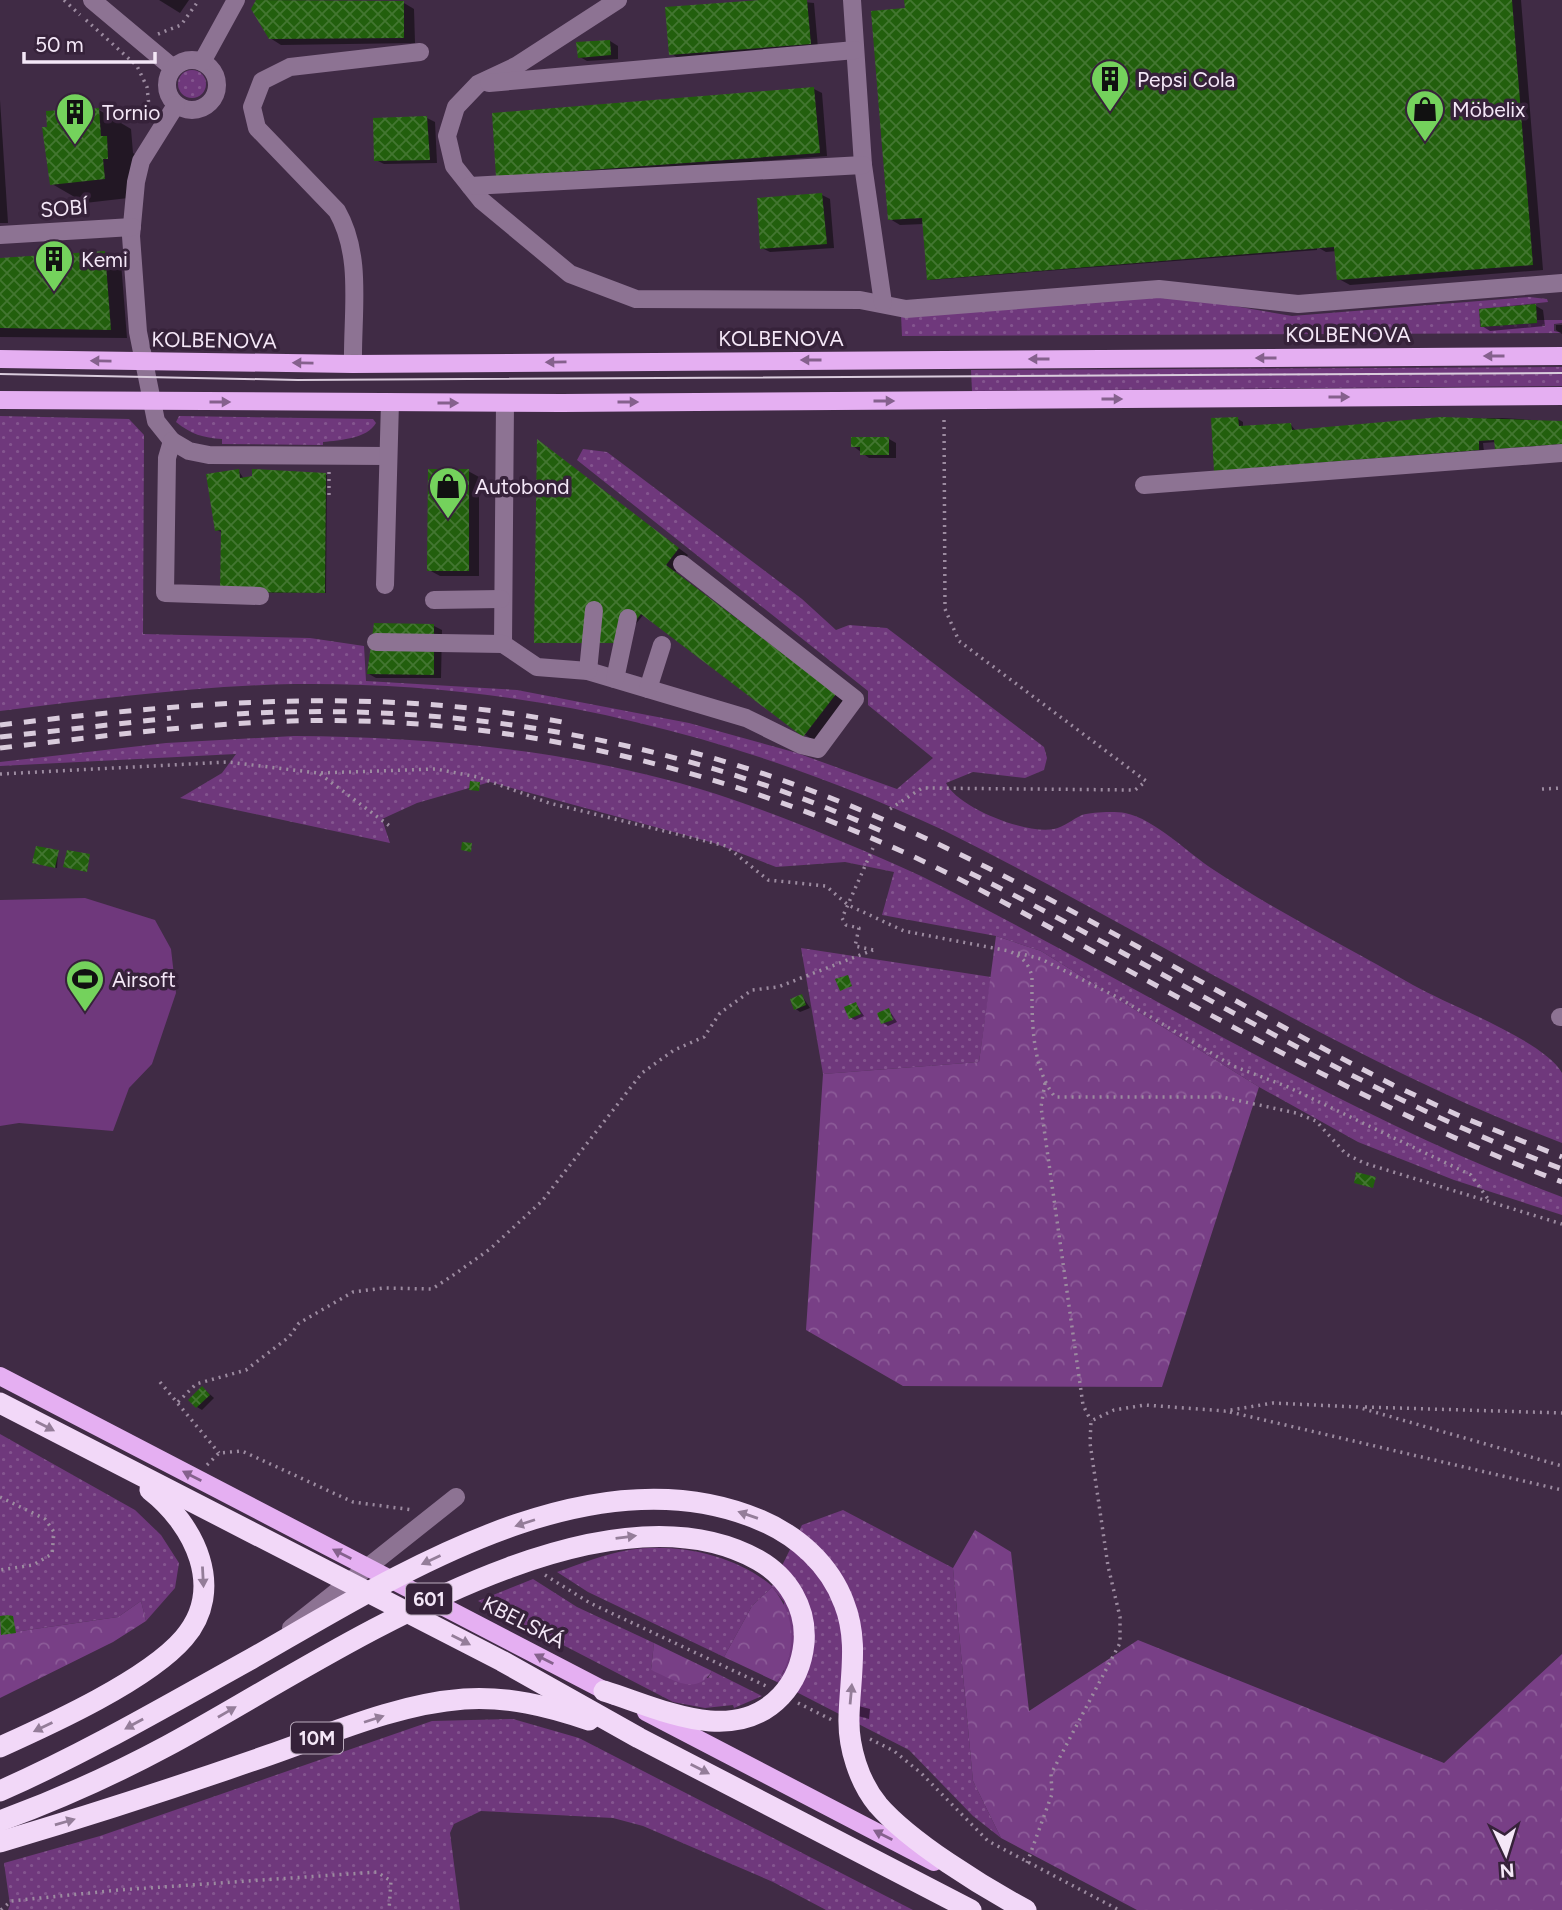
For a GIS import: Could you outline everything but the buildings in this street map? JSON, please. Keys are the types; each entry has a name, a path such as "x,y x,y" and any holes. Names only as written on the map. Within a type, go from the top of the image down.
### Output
{"highway":[{"name":"601","path":"0,1403 502,1661 639,1738 971,1910"},
{"path":"0,1748 109,1692 145,1669 184,1639 201,1606 203,1568 188,1531 162,1499 91,1450"},
{"path":"0,1791 94,1746 354,1599 433,1558 494,1533 602,1504 646,1500 712,1504 750,1515 791,1536 817,1560 841,1595 852,1631 854,1649 849,1718 856,1762 868,1791 891,1818 984,1888"},
{"path":"0,1821 97,1782 167,1746 354,1641 466,1586 560,1552 633,1536 684,1537 748,1555 776,1572 794,1594 803,1620 802,1657 786,1690 760,1713 735,1721 703,1720 604,1691"},
{"name":"10M","path":"0,1842 147,1797 376,1718 445,1701 495,1699 540,1705 639,1738"},
{"name":"KBELSKÁ","path":"984,1888 1026,1910"}],"main road":[{"name":"KOLBENOVA","path":"0,359 353,364 1562,356"},
{"path":"0,400 562,403 1562,396"},
{"name":"KBELSKÁ","path":"0,1376 984,1888"}],"street":[{"path":"92,0 173,68"},
{"path":"202,62 236,0"},
{"path":"618,0 516,66 478,84 456,107 447,136 454,166 481,200 570,274 636,299 860,300 906,309 1159,289 1298,304 1562,283"},
{"path":"852,0 863,164 883,303"},
{"path":"478,84 855,50"},
{"path":"353,364 353,248 346,226 337,211 257,128 252,107 254,96 262,81 290,68 421,52"},
{"path":"187,60 202,62 209,66 217,79 212,101 191,110 176,105 171,99 167,83 173,68 187,60"},
{"path":"176,105 141,161 132,227 138,332 156,421 172,442 189,452 209,455 388,456"},
{"path":"470,186 863,164"},
{"name":"SOBÍ","path":"0,235 132,227"},
{"path":"385,584 390,402"},
{"path":"503,644 501,599 505,403"},
{"path":"172,442 167,458 165,593 260,596"},
{"path":"1144,485 1562,453"},
{"path":"376,642 503,644 537,667 588,671 615,678 746,718 801,745 818,748 855,699 682,564"},
{"path":"434,600 501,599"},
{"path":"588,671 594,610"},
{"path":"615,678 628,618"},
{"path":"648,689 662,645"},
{"path":"258,1655 456,1497"}],"path":[{"path":"64,0 137,66 147,88 147,112 163,125"},
{"path":"156,35 181,25 199,0"},
{"path":"890,809 922,788 1135,790 1146,781 959,641 946,609 944,400"},
{"path":"0,774 228,762 318,773 436,769 478,777 549,803 726,846 768,880 826,886 848,905 904,931 1041,959 1119,998 1233,1066 1288,1087 1471,1175 1488,1199"},
{"path":"318,773 391,827"},
{"path":"1542,789 1562,788"},
{"path":"178,1402 195,1384 246,1370 289,1337 299,1324 353,1292 384,1288 432,1289 452,1276 490,1249 542,1200 642,1073 674,1050 704,1037 720,1013 752,990 778,987 873,950 855,946 859,928 846,925 842,918 873,848"},
{"path":"1009,951 1029,964 1038,1059 1045,1083 1055,1097 1222,1097 1296,1114 1316,1121 1346,1154 1364,1163 1488,1199 1562,1224"},
{"path":"1027,1863 1052,1794 1051,1774 1120,1643 1120,1617 1092,1456 1091,1421 1083,1405 1059,1247 1041,1107 1045,1083"},
{"path":"160,1382 219,1453"},
{"path":"1225,1411 1273,1403 1562,1413"},
{"path":"1091,1421 1114,1410 1145,1405 1225,1411 1562,1490"},
{"path":"1356,1407 1562,1466"},
{"path":"0,1497 45,1519 54,1532 52,1554 33,1564 0,1570"},
{"path":"817,1713 839,1724"},
{"path":"861,1734 894,1751 921,1773 988,1841 1119,1910"},
{"path":"1,1910 11,1901 119,1890 377,1872 391,1881 389,1910"}],"shaded area":[{"path":"192,70 202,74 206,84 202,94 192,98 182,94 178,84 182,74"},
{"path":"1149,297 1211,302 1292,316 1529,297 1547,299 1548,302 1479,309 1480,327 1537,323 1537,320 1562,320 1562,323 1554,324 1554,331 1562,333 902,336 901,315"},
{"path":"1562,367 1562,386 972,391 971,370"},
{"path":"0,416 129,419 144,435 143,634 310,638 364,646 366,681 517,690 689,723 797,753 897,789 933,758 868,705 868,691 577,460 583,449 607,452 802,599 836,630 849,625 887,628 1044,747 1047,758 1044,770 1025,778 973,772 946,783 964,801 1010,823 1042,830 1058,828 1082,815 1097,813 1125,813 1148,822 1214,870 1262,900 1413,985 1517,1036 1552,1061 1562,1073 1562,1143 1403,1074 1325,1035 943,830 786,766 707,741 627,720 545,704 463,692 379,685 220,687 0,711"},
{"path":"179,416 373,419 376,423 360,436 323,442 323,445 222,444 222,439 198,435 182,426 176,422"},
{"path":"294,736 461,744 572,759 681,784 781,817 921,876 1237,1045 1397,1126 1562,1197 1562,1215 1454,1180 1358,1142 1259,1087 1041,951 996,936 882,915 894,872 845,862 776,867 714,843 490,782 417,803 382,819 390,843 180,798 222,773 236,754 0,766 0,762 166,743"},
{"name":"Airsoft","path":"85,898 155,920 171,949 176,993 152,1064 129,1088 113,1131 19,1123 0,1126 0,900"},
{"path":"801,948 991,977 979,1062 823,1074"},
{"path":"0,1434 135,1510 161,1535 179,1563 175,1588 146,1621 141,1601 118,1617 0,1634"},
{"path":"843,1510 953,1568 973,1781 1001,1838 973,1816 909,1750 777,1682 784,1671 784,1602 772,1587 752,1606 724,1657 588,1592 557,1572 620,1552 666,1548 705,1553 723,1559 741,1566 772,1586 802,1525"},
{"path":"533,1579 577,1607 654,1643 651,1670 708,1678 712,1671 762,1696 734,1708 733,1705 705,1708 673,1702 478,1601"},
{"path":"513,1719 579,1738 913,1910 826,1910 773,1882 643,1826 613,1818 481,1811 454,1824 450,1833 460,1910 8,1910 10,1905 4,1863 100,1836 432,1721"}],"green space":[{"path":"996,936 1041,951 1259,1087 1162,1387 903,1386 806,1330 823,1074 979,1062"},
{"path":"975,1530 1011,1552 1029,1711 1138,1640 1444,1763 1562,1654 1562,1910 1137,1910 1001,1838 973,1781 953,1568"},
{"path":"772,1587 786,1609 791,1633 788,1658 777,1682 724,1657 752,1606"},
{"path":"141,1601 146,1621 113,1642 0,1698 0,1634 118,1617"},
{"path":"654,1643 712,1671 699,1683 683,1684 651,1670"}],"tram line":[{"path":"0,374 298,380 1562,373"}],"railway":[{"path":"0,725 143,710 286,701 429,704 572,724"},
{"path":"237,714 404,714 570,734 731,774 888,834"},
{"path":"0,737 171,718"},
{"path":"0,748 218,725 367,721 443,726 518,736 593,749 668,767 813,814 911,855 1326,1076 1443,1132 1562,1182"},
{"path":"691,752 784,781 875,816 963,856 1393,1085 1462,1117 1562,1157"},
{"path":"970,873 1335,1067 1485,1138 1562,1169"}],"place":[{"name":"Pepsi Cola","path":"1110,113"},
{"name":"Möbelix","path":"1425,143"},
{"name":"Tornio","path":"75,146"},
{"name":"Kemi","path":"54,293"},
{"name":"Autobond","path":"448,520"},
{"name":"Airsoft","path":"85,1013"}]}
